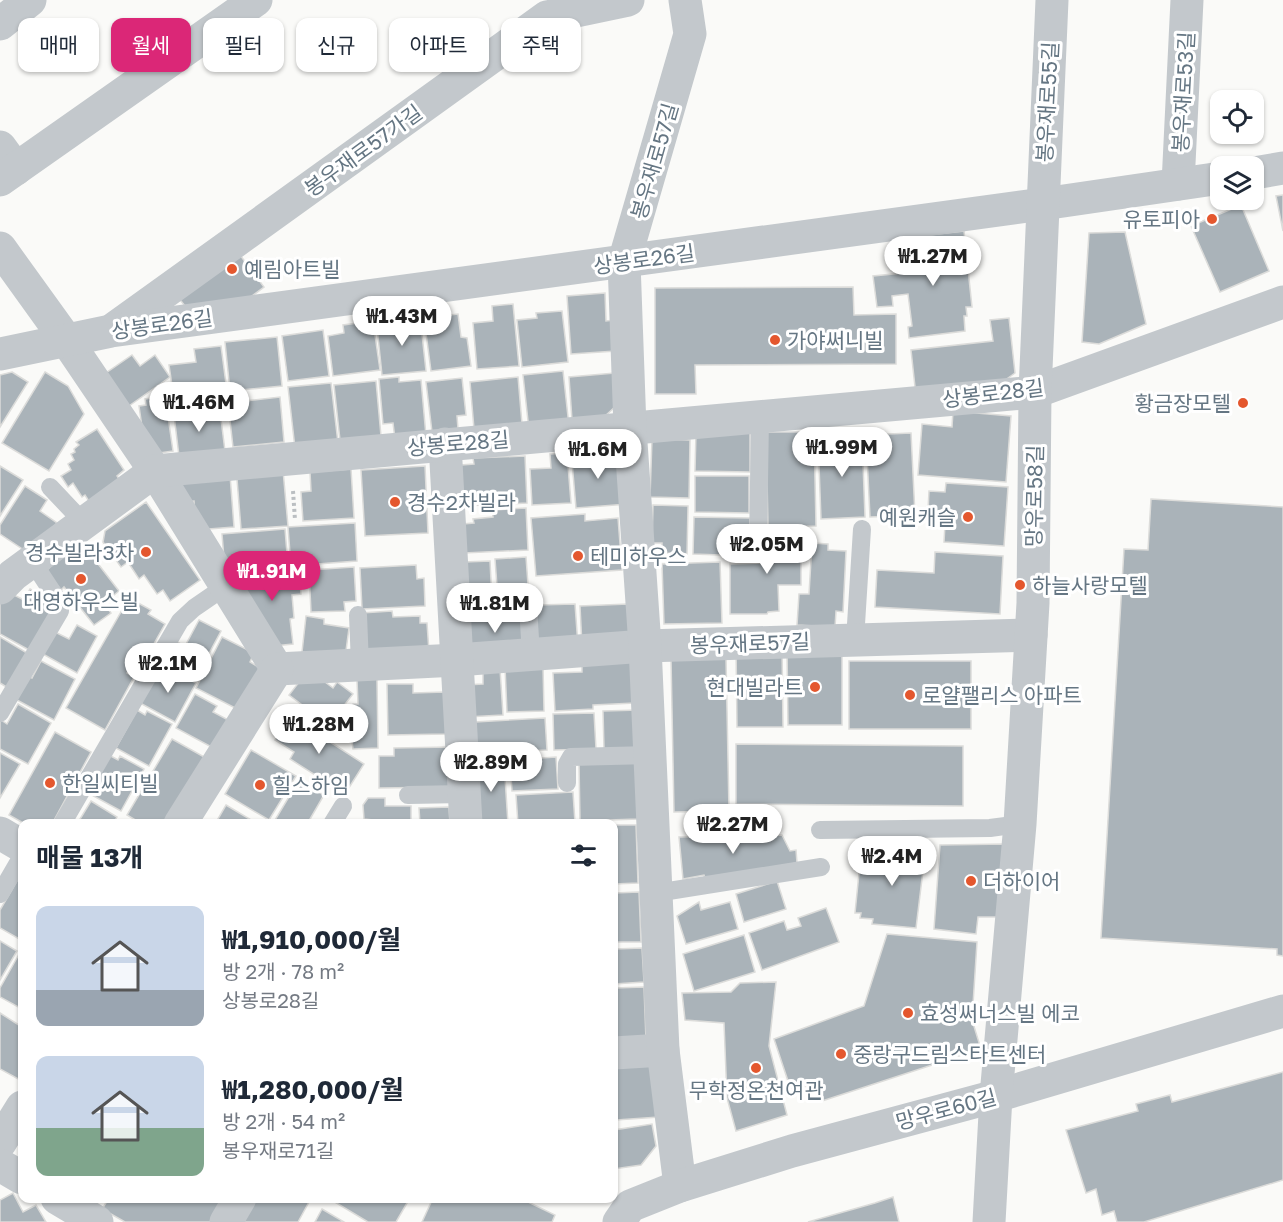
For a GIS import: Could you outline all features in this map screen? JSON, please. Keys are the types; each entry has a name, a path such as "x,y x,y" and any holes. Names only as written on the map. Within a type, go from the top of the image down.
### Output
{"street":[{"path":"0,24 30,0"},
{"path":"6,165 256,0"},
{"name":"봉우재로57가길","path":"111,331 547,17 628,0"},
{"name":"봉우재로57길","path":"680,1186 663,1050 645,646 630,428 624,262 690,34 685,0"},
{"name":"봉우재로55길","path":"1043,204 1052,0"},
{"name":"봉우재로53길","path":"1178,184 1187,0"},
{"path":"1264,171 1283,168"},
{"name":"상봉로26길","path":"0,354 111,331 1210,180"},
{"name":"망우로58길","path":"989,1222 996,1096 1020,824 1031,635 1035,392 1043,204"},
{"path":"0,248 67,341 155,471 277,669"},
{"name":"상봉로28길","path":"155,471 1035,392 1283,302"},
{"path":"445,444 465,809"},
{"path":"0,588 13,575 155,471"},
{"name":"봉우재로57길","path":"457,660 645,646 1031,635"},
{"path":"277,669 457,660"},
{"path":"183,819 277,669"},
{"path":"0,833 18,844"},
{"name":"망우로60길","path":"621,1208 680,1186 792,1151 996,1096 1283,1011"},
{"path":"618,1053 663,1050"},
{"path":"0,1143 18,1114"},
{"path":"0,1165 18,1176"},
{"path":"65,1203 97,1222"},
{"path":"226,1222 237,1203"}],"lane":[{"path":"758,548 760,417"},
{"path":"50,487 84,523"},
{"path":"855,640 862,529"},
{"path":"0,713 60,611 60,602 32,561"},
{"path":"65,819 180,621 194,608 226,586"},
{"path":"528,606 531,655"},
{"path":"358,615 360,665"},
{"path":"567,783 567,764 571,757 650,755"},
{"path":"408,795 465,809"},
{"path":"335,819 343,806"},
{"path":"820,830 990,828 1020,824"},
{"path":"0,894 18,863"},
{"path":"656,893 821,867"}],"building":[{"path":"1283,195 1283,231 1276,196"},
{"path":"1229,210 1243,210 1269,271 1220,292 1191,226"},
{"path":"964,231 972,307 966,307 965,331 909,338 908,327 912,326 908,294 892,296 893,306 877,307 873,276 924,271 920,236"},
{"path":"1125,232 1146,324 1099,344 1082,342 1089,233"},
{"name":"예림아트빌","path":"237,251 264,287 232,311 189,311 177,296"},
{"name":"가야써니빌","path":"853,287 854,315 896,314 896,364 695,365 696,394 655,394 655,288"},
{"path":"605,293 606,321 615,320 616,351 571,354 567,296"},
{"path":"513,304 519,366 477,369 473,323 493,321 492,306"},
{"path":"562,311 568,362 522,367 517,320 537,318 536,313"},
{"path":"458,314 461,337 467,338 471,366 431,371 424,318"},
{"path":"420,316 426,371 382,375 377,327 400,324 400,319"},
{"path":"1009,318 1015,373 994,388 916,396 911,350 993,341 990,320"},
{"path":"373,321 380,370 333,376 328,336 344,333 343,325"},
{"path":"323,330 329,376 288,381 282,336"},
{"path":"277,337 282,386 230,391 225,342"},
{"path":"221,346 228,399 175,406 169,365 196,362 194,349"},
{"path":"132,355 140,366 155,355 170,377 126,408 103,375"},
{"path":"563,371 569,426 529,430 523,375"},
{"path":"12,372 28,382 0,427 0,375"},
{"path":"45,372 68,386 84,414 49,471 2,443"},
{"path":"615,373 618,404 604,417 572,420 569,377"},
{"path":"399,377 399,382 421,380 426,436 395,439 393,423 383,424 379,379"},
{"path":"518,377 522,424 474,429 470,382"},
{"path":"462,378 466,415 457,416 458,429 432,432 426,382"},
{"path":"376,381 381,436 340,440 334,385"},
{"path":"331,383 338,443 295,448 288,387"},
{"path":"165,396 173,451 146,455 139,406 146,405 145,399"},
{"path":"280,397 284,442 233,447 228,403"},
{"path":"220,411 225,451 179,456 174,415"},
{"path":"953,411 1011,416 1006,482 918,475 922,424 952,427"},
{"path":"97,429 124,470 117,476 123,485 92,506 85,495 82,497 73,483 68,487 61,476 71,470 68,464 74,460 71,454 79,445 76,442"},
{"path":"696,432 750,433 750,472 695,471"},
{"path":"766,432 814,432 816,526 768,527"},
{"path":"911,433 915,515 870,517 866,435"},
{"path":"862,436 865,517 821,519 818,438"},
{"path":"652,439 690,440 689,498 650,497"},
{"path":"599,449 626,472 628,504 576,508 571,450"},
{"path":"567,453 571,503 532,505 530,469 551,468 550,454"},
{"path":"525,456 527,503 463,506 461,465 474,464 473,458"},
{"path":"0,466 23,480 0,516"},
{"name":"경수2차빌라","path":"425,466 428,533 365,536 361,470"},
{"path":"351,469 354,518 303,521 301,492 311,491 310,472"},
{"path":"283,470 288,526 241,529 237,479"},
{"path":"230,475 234,527 196,530 194,501 183,502 181,478"},
{"path":"695,476 749,476 749,513 695,512"},
{"name":"예원캐슬","path":"946,483 1008,487 1004,546 944,542 945,524 931,523 932,510 928,510 929,491 945,492"},
{"path":"25,486 47,500 40,511 57,523 30,554 0,534 0,525"},
{"path":"1151,499 1283,507 1283,956 1277,955 1277,949 1101,938 1124,549 1148,550"},
{"name":"경수빌라3차","path":"146,502 200,580 170,601 163,590 157,594 144,575 139,579 128,562 121,567 103,542 105,531"},
{"path":"653,505 688,506 687,554 662,553 662,543 652,543"},
{"path":"526,508 528,550 464,553 462,524 474,523 473,519 493,517 492,510"},
{"name":"테미하우스","path":"585,514 585,521 618,518 622,570 536,576 531,518"},
{"path":"694,517 750,518 749,556 693,554"},
{"path":"355,523 357,561 291,566 288,527"},
{"path":"285,529 288,566 225,571 222,534"},
{"path":"767,529 801,529 801,585 778,585 779,611 767,614 730,614 730,564 766,563"},
{"name":"대영하우스빌","path":"78,538 119,591 104,603 111,613 94,625 64,587 61,590 46,571"},
{"path":"812,543 828,544 828,550 846,551 843,612 836,611 835,627 797,625 799,594 809,594"},
{"path":"935,552 1003,556 1000,614 875,607 877,570 934,573"},
{"path":"526,557 529,598 498,600 495,559"},
{"path":"490,561 492,600 465,601 464,562"},
{"path":"720,562 722,623 664,624 662,564"},
{"path":"416,565 417,579 424,578 425,606 362,609 360,568"},
{"path":"354,567 356,601 344,602 345,611 311,612 309,570"},
{"path":"299,570 301,594 292,595 294,618 290,619 293,644 274,646 231,577"},
{"path":"30,589 58,605 29,650 0,634 0,600 10,593 24,600"},
{"path":"129,598 151,610 148,614 165,624 138,672 130,667 127,673 134,677 105,730 66,708"},
{"path":"575,604 578,646 535,649 537,605"},
{"path":"628,604 630,637 582,646 580,606"},
{"path":"522,609 526,651 464,657 466,619 476,618 475,614"},
{"path":"392,611 393,617 420,616 420,623 427,623 429,652 364,655 361,613"},
{"path":"306,616 324,619 324,624 349,628 345,658 302,652"},
{"path":"199,620 221,631 197,676 164,658 173,640 185,646"},
{"path":"77,625 97,636 77,673 41,653 53,631 69,639"},
{"path":"0,637 27,653 8,688 0,683"},
{"path":"222,637 254,653 250,662 263,670 241,711 196,688"},
{"path":"782,646 783,727 737,727 736,647"},
{"name":"현대빌라트","path":"787,650 842,650 842,725 788,725"},
{"path":"726,658 729,811 674,812 671,659"},
{"path":"633,660 635,703 593,705 593,709 555,711 553,673 582,672 582,663"},
{"path":"41,661 75,679 54,720 15,699 27,676 32,678"},
{"name":"로얄팰리스 아파트","path":"849,661 971,661 971,729 849,729"},
{"path":"543,666 544,711 507,712 505,667"},
{"path":"159,669 173,676 175,672 196,683 175,722 140,703"},
{"path":"500,669 503,715 466,717 464,685 483,684 483,670"},
{"path":"306,673 317,676 333,688 337,682 353,694 329,725 289,695"},
{"path":"377,679 378,748 353,749 352,741 342,741 342,719 346,718 353,704 358,704 357,680"},
{"path":"387,684 413,684 413,693 445,692 447,734 388,735"},
{"path":"195,694 217,706 213,712 232,722 217,750 176,728"},
{"path":"18,704 51,723 28,764 0,749 0,722 1,720 7,724"},
{"path":"137,710 145,715 147,711 172,724 149,766 116,748"},
{"path":"639,710 640,748 604,749 603,711"},
{"path":"594,713 596,749 554,750 553,714"},
{"path":"290,716 364,764 345,794 290,759 294,752 275,740"},
{"path":"545,718 547,750 477,753 475,722"},
{"name":"한일씨티빌","path":"55,732 91,752 55,819 18,820 9,815"},
{"path":"172,739 206,758 171,819 134,819 127,815"},
{"path":"736,744 963,746 963,806 736,804"},
{"path":"449,747 450,787 379,788 379,756 394,756 394,748"},
{"name":"힐스하임","path":"251,750 296,776 270,819 225,794"},
{"path":"0,753 20,764 0,798"},
{"path":"109,755 118,760 120,756 144,769 121,811 88,793"},
{"path":"556,757 558,789 512,791 510,760"},
{"path":"504,762 508,819 477,819 474,763"},
{"path":"579,763 636,763 638,819 580,819"},
{"path":"299,780 324,795 310,819 276,819"},
{"path":"573,792 575,819 518,819 516,795"},
{"path":"368,798 385,798 385,806 411,806 411,819 364,819 363,805"},
{"path":"91,801 117,817 116,819 80,819"},
{"path":"226,805 250,819 218,819"},
{"path":"449,807 450,819 420,819 419,808"},
{"path":"618,825 636,825 638,883 618,884"},
{"path":"782,835 790,851 796,850 797,863 705,879 704,875 683,879 679,837"},
{"path":"886,841 926,846 916,928 872,924 873,919 860,918 861,913 855,913 860,863 884,865"},
{"name":"더하이어","path":"1006,844 1001,917 978,917 976,934 934,929 940,845"},
{"path":"18,879 18,938 0,928 0,910"},
{"path":"777,881 786,909 744,922 736,894"},
{"path":"639,892 641,942 618,942 618,893"},
{"path":"699,902 701,910 730,902 738,929 686,944 677,916"},
{"path":"826,908 839,942 762,970 749,933 784,921 787,930 801,926 798,918"},
{"name":"효성써너스빌 에코","path":"887,934 977,942 972,1020 981,1049 819,1102 816,1084 791,1090 774,1039 864,1006"},
{"path":"744,935 755,972 694,991 683,954"},
{"path":"0,941 17,951 0,980"},
{"path":"642,948 644,982 618,984 618,949"},
{"path":"18,956 18,1007 0,997 0,988"},
{"path":"776,982 769,1046 787,1115 736,1131 727,1098 724,1023 685,1020 682,993 731,992 740,983"},
{"path":"644,987 646,1040 618,1041 618,988"},
{"path":"0,1013 18,1024 18,1079 0,1069"},
{"path":"654,1061 659,1117 618,1120 618,1064"},
{"path":"1283,1072 1283,1180 1144,1222 1117,1222 1114,1211 1102,1215 1096,1189 1086,1193 1066,1130 1138,1111 1136,1104 1170,1095 1172,1102"},
{"path":"652,1124 656,1146 641,1165 618,1168 618,1129"},
{"path":"13,1193 23,1212 36,1205 46,1222 0,1222 0,1200"},
{"path":"893,1197 899,1222 808,1222 875,1203"},
{"path":"106,1203 221,1203 210,1222 125,1222 102,1209"},
{"path":"244,1203 308,1203 298,1222 234,1222"},
{"path":"336,1203 407,1203 396,1222 368,1222"},
{"path":"431,1203 530,1203 555,1215 552,1222 422,1222"},
{"path":"322,1209 344,1222 315,1222"}],"place":[{"name":"유토피아","path":"1212,219"},
{"name":"예림아트빌","path":"232,269"},
{"name":"가야써니빌","path":"775,340"},
{"name":"황금장모텔","path":"1243,403"},
{"name":"경수2차빌라","path":"395,502"},
{"name":"예원캐슬","path":"968,517"},
{"name":"경수빌라3차","path":"146,552"},
{"name":"테미하우스","path":"578,556"},
{"name":"대영하우스빌","path":"81,579"},
{"name":"하늘사랑모텔","path":"1020,585"},
{"name":"현대빌라트","path":"815,687"},
{"name":"로얄팰리스 아파트","path":"910,695"},
{"name":"한일씨티빌","path":"50,783"},
{"name":"힐스하임","path":"260,785"},
{"name":"더하이어","path":"971,881"},
{"name":"효성써너스빌 에코","path":"908,1013"},
{"name":"중랑구드림스타트센터","path":"841,1054"},
{"name":"무학정온천여관","path":"756,1068"}]}
